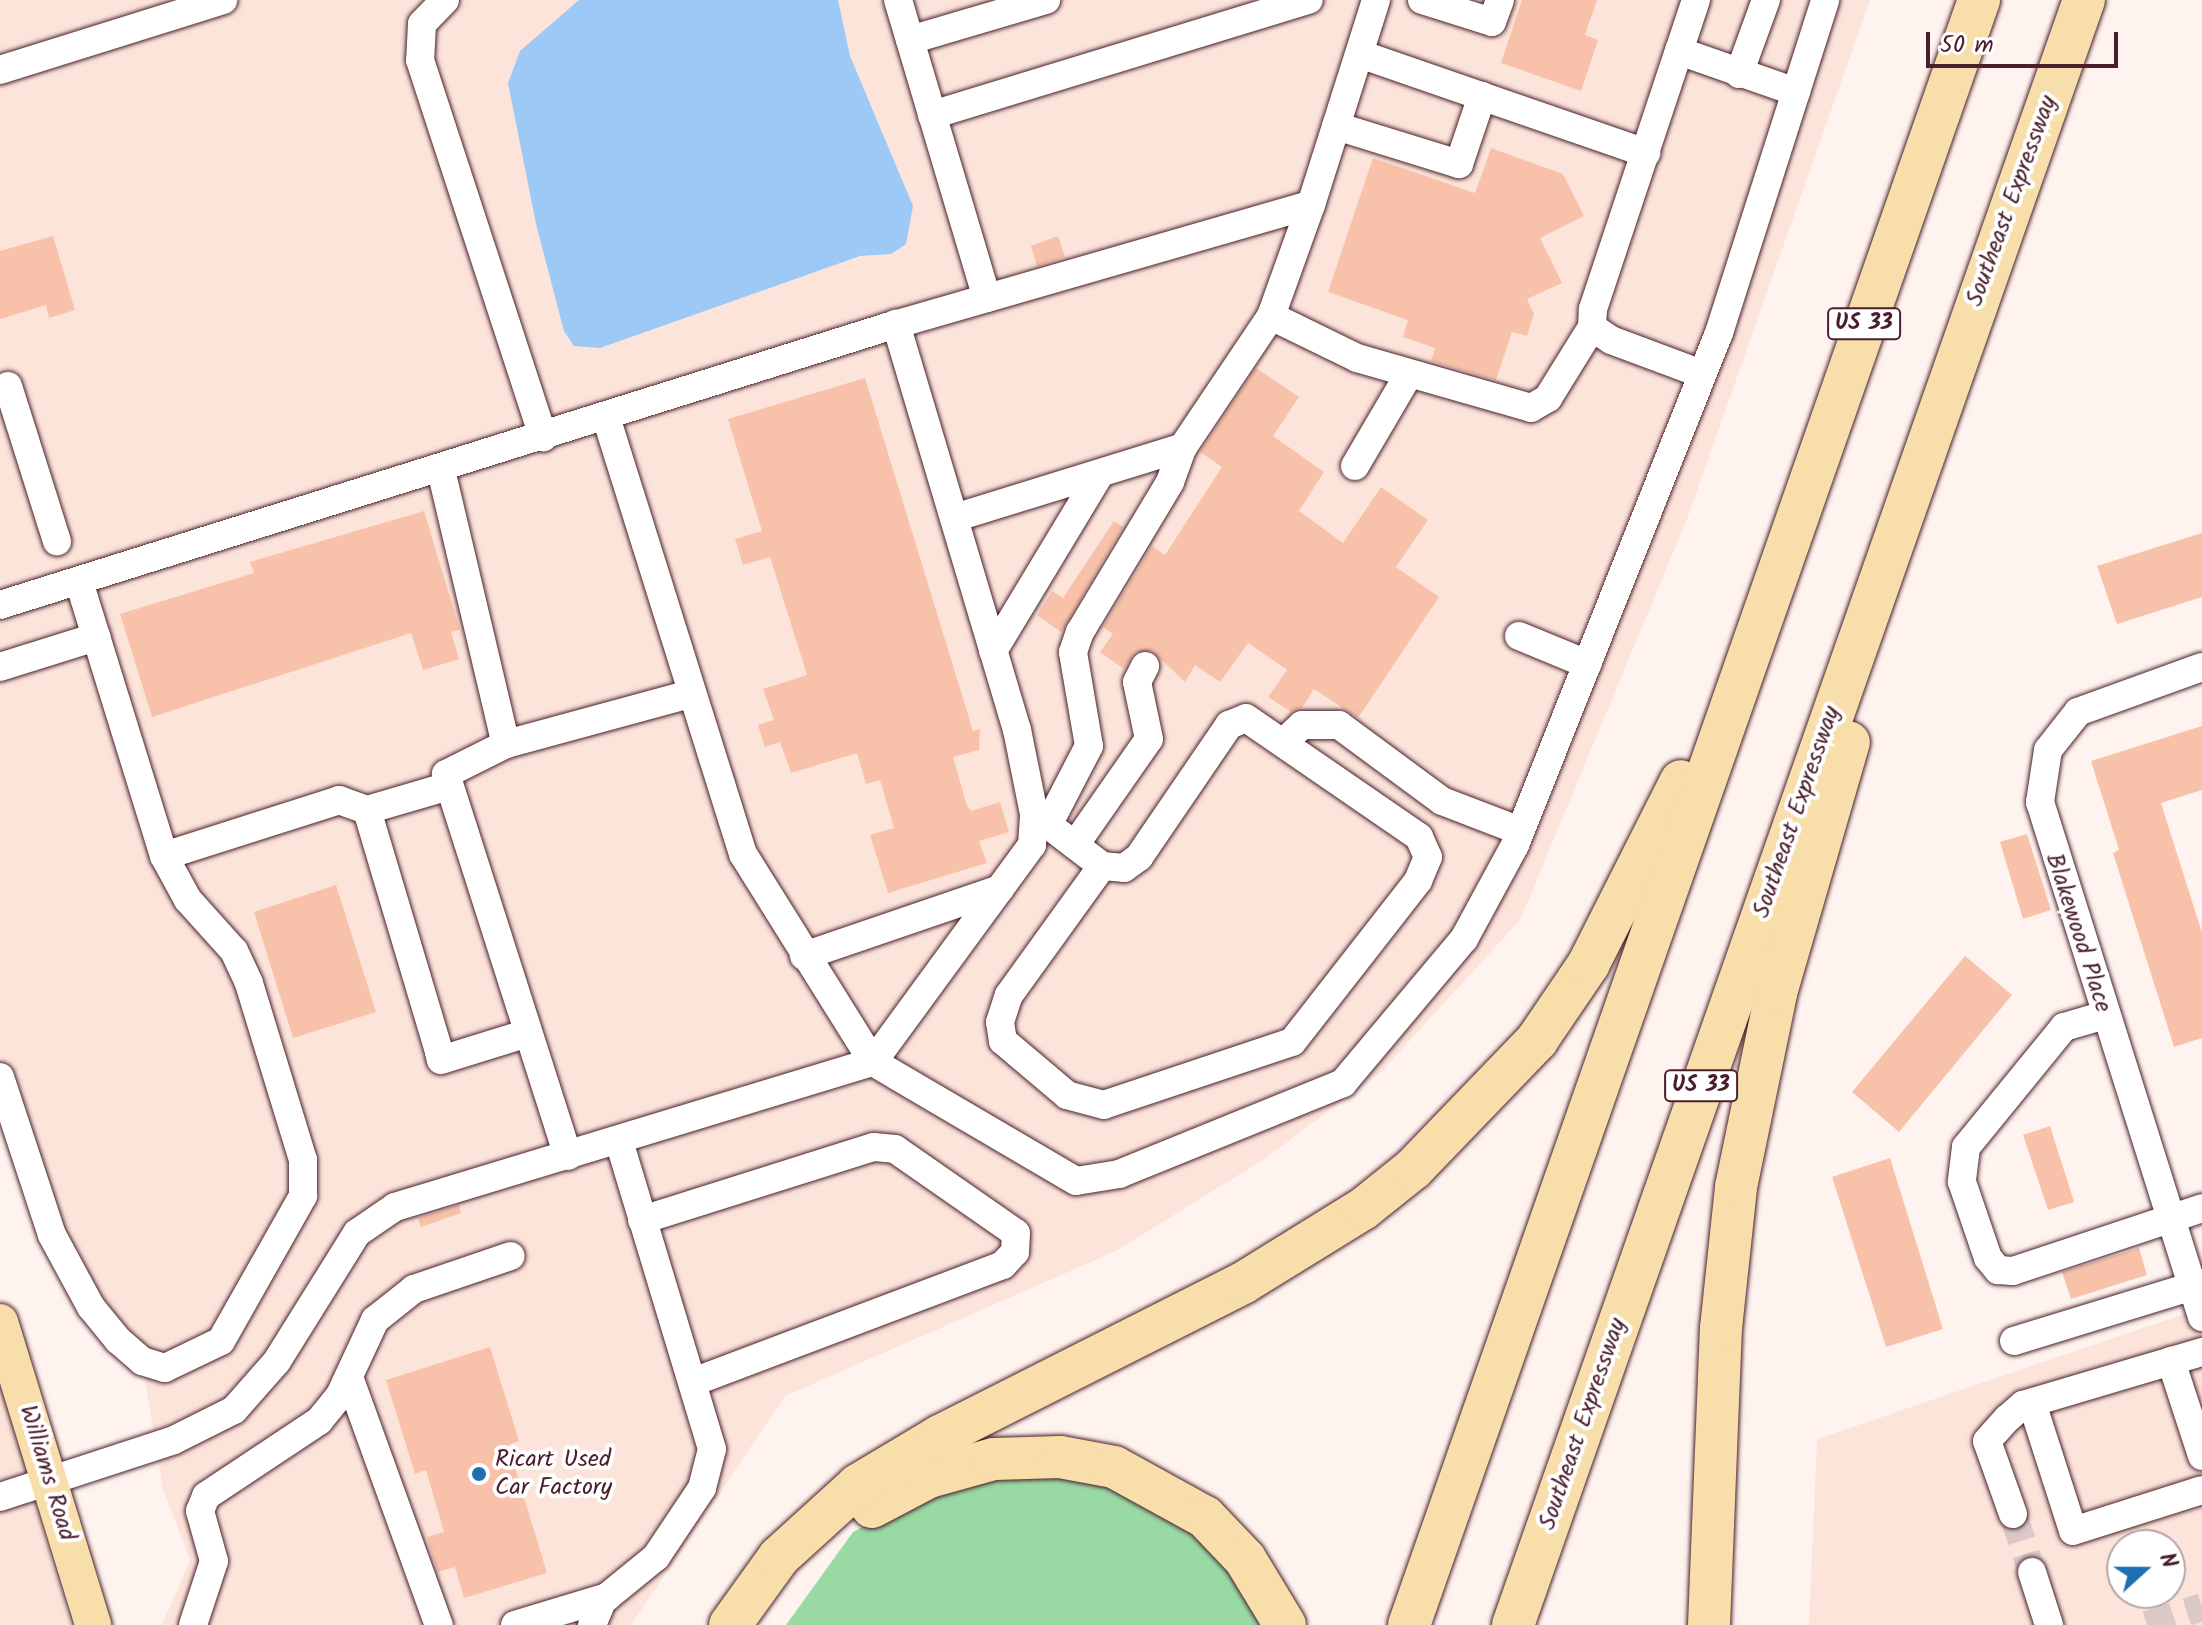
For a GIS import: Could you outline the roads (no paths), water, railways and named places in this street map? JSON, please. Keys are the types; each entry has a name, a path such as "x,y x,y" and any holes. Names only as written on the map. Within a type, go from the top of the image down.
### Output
{"highway":[{"name":"US 33","path":"1409,1625 1979,0"},
{"name":"Southeast Expressway","path":"1513,1625 2084,0"},
{"path":"1709,1625 1721,1328 1736,1187 1776,993 1866,679 1890,548"},
{"path":"730,1625 779,1557 858,1485 940,1436 1243,1283 1363,1209 1425,1157 1537,1040 1588,965 1751,649"},
{"path":"759,1625 818,1551 897,1491 961,1466 1028,1455 1114,1467 1163,1489 1235,1548 1285,1625"}],"main road":[{"name":"Williams Road","path":"0,1322 93,1625"}],"street":[{"path":"0,70 223,0"},
{"path":"445,0 422,24 420,60 543,437"},
{"path":"898,0 987,298"},
{"path":"910,40 1046,0"},
{"path":"932,115 1309,0"},
{"path":"0,1497 174,1440 234,1410 277,1361 357,1233 395,1207 873,1062 1032,845 1041,819 1089,746 1073,652 1080,632 1164,493 1183,447 1271,316 1311,205 1376,0"},
{"path":"1422,0 1492,22 1500,0"},
{"path":"1271,316 1357,358 1409,374 1531,408 1548,398 1592,327 1593,309 1696,0"},
{"path":"1739,74 1766,0"},
{"path":"606,417 690,694 753,877 873,1062 1076,1181 1119,1174 1343,1083 1464,939 1520,831 1702,374 1825,0"},
{"path":"1679,51 1796,92"},
{"path":"1360,54 1646,153"},
{"path":"1336,126 1459,164 1482,96"},
{"path":"0,604 80,584 896,324 1311,205"},
{"path":"896,324 1041,819 1102,866 1124,868 1139,857 1229,725 1246,718 1285,741 1419,837 1428,857 1418,881 1292,1042 1104,1105 1067,1095 1003,1041 1000,1022 1009,995 1102,866"},
{"path":"1592,327 1611,340 1702,374"},
{"path":"1355,466 1409,374"},
{"path":"8,386 57,541"},
{"path":"954,518 1098,477 1183,447"},
{"path":"441,470 506,744"},
{"path":"993,651 1098,477"},
{"path":"0,1077 52,1235 91,1307 118,1340 142,1361 165,1368 221,1341 303,1196 303,1160 249,983 234,951 188,900 164,856 80,584"},
{"path":"1519,636 1587,664"},
{"path":"0,667 96,637"},
{"path":"1075,845 1149,739 1137,682 1145,666"},
{"name":"Blakewood Place","path":"2202,667 2078,712 2048,750 2041,779 2044,828 2171,1218 2197,1284 2202,1317"},
{"path":"568,1156 446,774 506,744 690,694"},
{"path":"1285,741 1302,725 1339,725 1442,801 1520,831"},
{"path":"164,856 339,800 367,810 449,786"},
{"path":"367,810 441,1060 528,1033"},
{"path":"804,956 1000,889"},
{"path":"2105,1015 2064,1027 1966,1147 1962,1182 1988,1258 1998,1270 2013,1271 2202,1208"},
{"path":"515,1625 607,1597 656,1557 702,1488 712,1449 696,1381 642,1220 619,1140"},
{"path":"642,1220 874,1147 895,1149 1016,1233 1015,1252 1003,1265 696,1381"},
{"path":"193,1625 214,1561 200,1511 206,1496 319,1421 349,1377 375,1320 414,1289 511,1256"},
{"path":"2014,1341 2197,1284"},
{"path":"2013,1514 1987,1441 2032,1403 2202,1352"},
{"path":"2171,1361 2202,1456"},
{"path":"349,1377 439,1625"},
{"path":"2032,1403 2073,1531 2202,1490"},
{"path":"2032,1572 2049,1625"},
{"path":"592,1625 607,1597"}],"water":[{"path":"579,0 838,0 850,56 913,206 906,244 891,254 860,256 600,348 574,346 564,331 536,224 508,83 520,51"}],"tunnel":[{"path":"2013,1514 2032,1572"},
{"path":"2147,1625 2202,1607"}],"place":[{"name":"Ricart Used Car Factory","path":"479,1474"}]}
